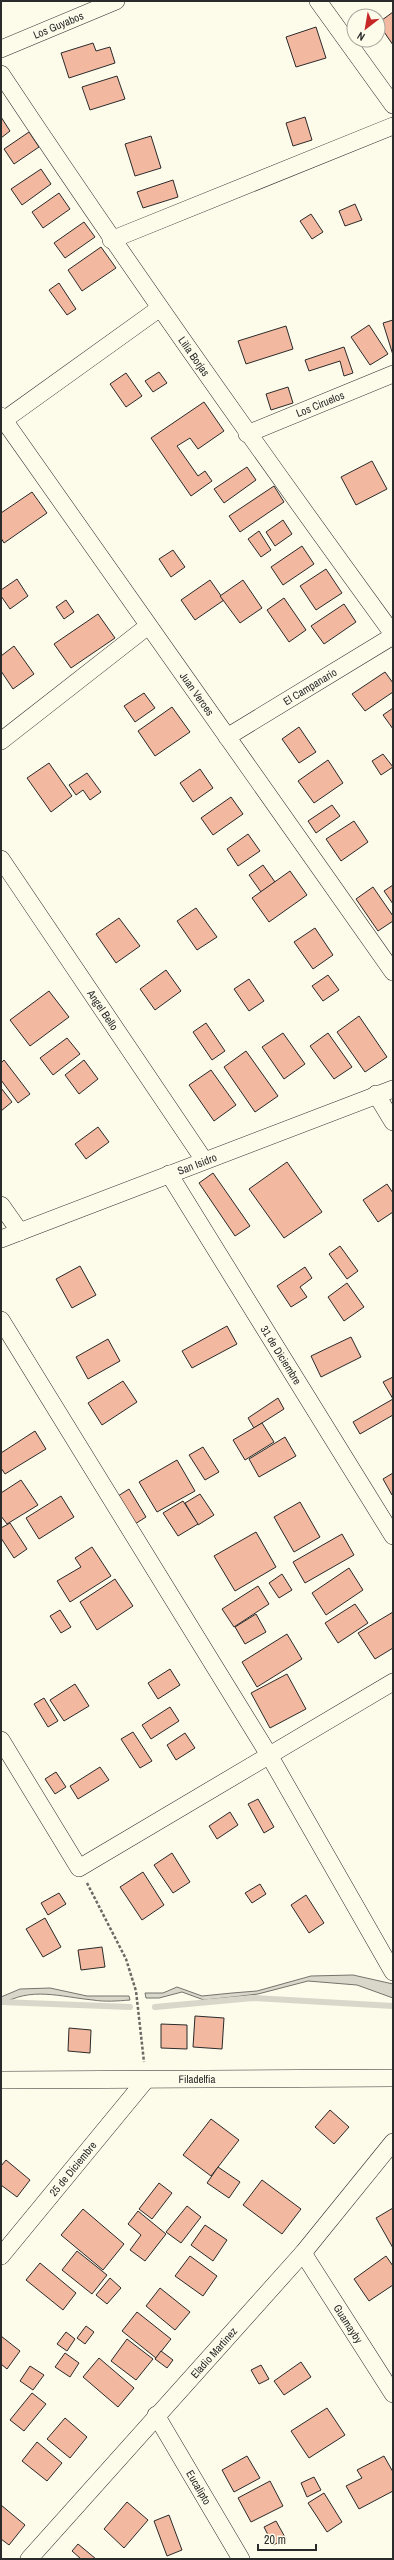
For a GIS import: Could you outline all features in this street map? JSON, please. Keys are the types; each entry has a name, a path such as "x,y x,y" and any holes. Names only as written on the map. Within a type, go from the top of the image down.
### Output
{"street":[{"name":"Los Guyabos","path":"1,49 116,1"},
{"path":"318,1 393,105"},
{"name":"Lilia Borjas","path":"1,74 111,240 247,434 393,635"},
{"path":"111,240 393,126"},
{"path":"2,418 160,308"},
{"name":"Los Ciruelos","path":"247,434 393,374"},
{"name":"Juan Veroes","path":"2,418 393,972"},
{"path":"1,741 148,626"},
{"name":"El Campanario","path":"227,737 393,635"},
{"name":"Angel Bello","path":"1,859 204,1160"},
{"name":"San Isidro","path":"1,1239 376,1094 393,1089"},
{"path":"376,1094 393,1122"},
{"name":"31 de Diciembre","path":"169,1174 393,1536"},
{"path":"1,1205 20,1232"},
{"path":"1,1320 269,1755 393,1972"},
{"path":"1,1740 79,1868 393,1682"},
{"name":"Filadelfia","path":"1,2080 145,2081 393,2078"},
{"name":"25 de Diciembre","path":"1,2256 145,2081"},
{"name":"Eladio Martinez","path":"29,2559 156,2415 303,2253 393,2142"},
{"name":"Guamayby","path":"303,2253 393,2394"},
{"name":"Eucalipto","path":"156,2415 240,2559"}],"path":[{"path":"79,1868 126,1959 136,1991 145,2081"}],"shaded area":[{"path":"353,1975 393,1984 393,1998 357,1985 308,1981 258,1994 204,2000 182,1992 159,1998 146,1998 145,1993 163,1993 177,1987 202,1996 257,1991 311,1976"},
{"path":"50,1988 87,1996 129,1996 130,2000 102,2001 57,1995 34,1994 12,1999 1,2005 1,1997 20,1989"}],"building":[{"path":"393,12 393,45 386,35 386,17"},
{"path":"316,27 326,58 296,67 286,37"},
{"path":"93,43 96,51 110,47 115,63 69,78 61,53"},
{"path":"117,76 125,99 90,110 82,87"},
{"path":"1,117 10,131 1,138"},
{"path":"305,117 312,140 293,146 286,123"},
{"path":"29,132 39,147 14,164 4,149"},
{"path":"151,136 161,168 135,176 125,144"},
{"path":"41,169 51,184 22,205 11,189"},
{"path":"173,180 178,197 143,208 137,192"},
{"path":"59,193 70,209 43,228 32,212"},
{"path":"355,204 362,220 345,226 339,211"},
{"path":"311,214 323,232 312,239 300,221"},
{"path":"84,222 95,237 65,258 54,243"},
{"path":"101,247 116,268 82,291 68,270"},
{"path":"59,283 76,309 67,315 49,290"},
{"path":"393,320 393,355 383,323"},
{"path":"369,325 388,354 370,365 351,337"},
{"path":"286,326 293,349 246,364 238,341"},
{"path":"344,347 353,373 344,376 340,361 309,371 305,360"},
{"path":"159,372 167,383 153,392 145,381"},
{"path":"126,373 142,396 126,407 110,384"},
{"path":"288,387 293,403 271,410 266,394"},
{"path":"204,402 224,431 198,449 190,438 177,446 198,476 205,471 212,481 191,496 151,438"},
{"path":"372,461 387,489 356,505 341,477"},
{"path":"247,467 256,480 224,503 214,489"},
{"path":"274,486 284,502 240,532 229,516"},
{"path":"32,492 47,513 4,543 1,538 1,513"},
{"path":"283,520 292,534 275,546 266,532"},
{"path":"259,531 271,550 261,557 248,539"},
{"path":"302,546 314,564 283,585 271,567"},
{"path":"173,550 185,567 171,577 159,559"},
{"path":"326,569 342,593 316,610 300,586"},
{"path":"17,579 28,596 10,609 1,596 1,590"},
{"path":"210,580 224,600 195,620 181,600"},
{"path":"243,580 262,608 240,623 220,596"},
{"path":"284,598 306,630 289,642 267,610"},
{"path":"66,600 74,612 64,619 56,607"},
{"path":"344,604 356,622 324,644 311,626"},
{"path":"98,614 115,638 71,668 54,644"},
{"path":"14,646 34,674 13,689 1,671 1,656"},
{"path":"385,672 393,683 393,692 365,711 352,694"},
{"path":"144,693 155,708 135,722 124,706"},
{"path":"172,707 190,732 155,756 138,731"},
{"path":"393,708 393,729 383,715"},
{"path":"299,727 316,752 299,763 282,739"},
{"path":"383,754 393,767 381,775 372,761"},
{"path":"328,760 343,783 314,803 298,781"},
{"path":"49,763 72,796 51,812 27,778"},
{"path":"200,769 213,788 193,802 180,783"},
{"path":"87,773 101,792 90,800 83,790 76,795 69,785"},
{"path":"231,797 243,814 213,835 201,818"},
{"path":"332,805 340,816 316,833 308,821"},
{"path":"354,821 368,842 341,861 326,839"},
{"path":"248,834 260,851 238,866 227,849"},
{"path":"263,865 275,882 261,892 249,875"},
{"path":"290,871 307,895 269,922 252,898"},
{"path":"393,885 393,904 384,891"},
{"path":"373,887 393,916 393,921 378,931 356,899"},
{"path":"196,908 217,937 197,950 177,921"},
{"path":"119,918 140,946 116,963 96,934"},
{"path":"315,928 333,955 313,969 294,942"},
{"path":"166,970 181,991 155,1010 140,989"},
{"path":"328,975 339,990 323,1001 312,986"},
{"path":"249,979 264,1001 249,1011 234,989"},
{"path":"49,991 69,1017 30,1046 10,1020"},
{"path":"359,1016 387,1057 365,1072 337,1032"},
{"path":"206,1023 225,1051 212,1060 193,1032"},
{"path":"283,1033 305,1064 284,1079 262,1047"},
{"path":"328,1033 352,1067 334,1079 310,1046"},
{"path":"67,1038 80,1054 53,1075 40,1058"},
{"path":"246,1051 278,1096 255,1112 224,1067"},
{"path":"4,1060 30,1094 18,1103 1,1080 1,1063"},
{"path":"84,1060 98,1079 79,1094 65,1075"},
{"path":"211,1070 236,1105 214,1121 189,1085"},
{"path":"1,1088 12,1102 1,1111"},
{"path":"98,1127 109,1142 86,1159 75,1144"},
{"path":"287,1162 322,1212 284,1238 249,1189"},
{"path":"213,1173 250,1226 235,1236 199,1183"},
{"path":"387,1184 393,1193 393,1212 378,1222 363,1200"},
{"path":"340,1246 358,1271 347,1279 329,1254"},
{"path":"80,1266 96,1295 72,1308 56,1279"},
{"path":"305,1267 312,1278 300,1287 307,1297 291,1307 277,1286"},
{"path":"347,1283 364,1307 344,1321 328,1297"},
{"path":"227,1326 237,1344 192,1368 182,1351"},
{"path":"351,1337 361,1357 321,1377 311,1356"},
{"path":"108,1339 120,1361 88,1379 76,1357"},
{"path":"393,1377 393,1399 383,1382"},
{"path":"123,1381 137,1402 102,1425 88,1403"},
{"path":"278,1398 284,1409 254,1428 248,1418"},
{"path":"393,1399 393,1415 360,1434 353,1422"},
{"path":"262,1423 274,1442 245,1460 233,1440"},
{"path":"35,1431 46,1449 5,1474 1,1468 1,1453"},
{"path":"285,1437 296,1456 259,1477 249,1459"},
{"path":"203,1447 219,1472 205,1480 189,1455"},
{"path":"177,1460 195,1491 157,1512 139,1482"},
{"path":"393,1473 393,1495 392,1495 383,1479"},
{"path":"21,1480 38,1505 7,1524 1,1516 1,1493"},
{"path":"129,1489 146,1517 135,1524 118,1496"},
{"path":"200,1494 214,1515 198,1525 185,1503"},
{"path":"61,1496 74,1517 39,1539 26,1518"},
{"path":"183,1501 198,1524 178,1536 163,1513"},
{"path":"300,1502 320,1537 294,1552 274,1517"},
{"path":"10,1523 27,1549 14,1558 1,1538 1,1528"},
{"path":"256,1532 276,1567 235,1591 214,1556"},
{"path":"342,1534 354,1555 305,1583 293,1562"},
{"path":"92,1547 111,1576 70,1602 57,1581 81,1567 75,1558"},
{"path":"349,1568 363,1590 326,1615 312,1593"},
{"path":"282,1574 292,1590 279,1598 269,1583"},
{"path":"115,1579 133,1606 97,1630 80,1602"},
{"path":"258,1586 269,1604 234,1627 222,1609"},
{"path":"355,1604 368,1623 338,1643 325,1623"},
{"path":"60,1610 71,1627 61,1633 50,1616"},
{"path":"393,1612 393,1648 375,1659 358,1633"},
{"path":"256,1614 266,1632 245,1644 235,1627"},
{"path":"287,1634 302,1659 257,1687 242,1662"},
{"path":"170,1669 180,1685 158,1699 148,1683"},
{"path":"287,1674 306,1709 270,1728 251,1693"},
{"path":"75,1684 89,1706 64,1721 50,1700"},
{"path":"44,1698 58,1721 48,1727 34,1704"},
{"path":"170,1707 179,1721 151,1739 142,1725"},
{"path":"133,1732 152,1761 140,1768 121,1739"},
{"path":"185,1733 195,1748 176,1760 167,1745"},
{"path":"100,1767 109,1780 78,1799 70,1786"},
{"path":"56,1772 66,1787 55,1794 45,1779"},
{"path":"258,1799 274,1827 264,1833 248,1804"},
{"path":"230,1812 238,1825 217,1839 209,1826"},
{"path":"172,1853 190,1882 173,1893 154,1865"},
{"path":"143,1872 164,1905 142,1920 120,1887"},
{"path":"260,1884 266,1894 252,1903 245,1893"},
{"path":"59,1893 66,1904 48,1915 41,1903"},
{"path":"306,1895 324,1923 309,1933 291,1905"},
{"path":"45,1918 61,1947 43,1957 26,1929"},
{"path":"102,1947 105,1967 81,1970 78,1950"},
{"path":"195,2016 224,2018 222,2049 193,2047"},
{"path":"161,2024 187,2025 187,2049 161,2048"},
{"path":"69,2028 91,2030 90,2053 68,2051"},
{"path":"330,2110 349,2127 334,2144 315,2127"},
{"path":"211,2119 239,2140 211,2176 183,2155"},
{"path":"6,2160 30,2180 17,2197 1,2185 1,2166"},
{"path":"218,2167 240,2182 229,2198 207,2183"},
{"path":"262,2180 301,2209 282,2234 243,2205"},
{"path":"159,2183 172,2193 152,2219 139,2209"},
{"path":"187,2206 201,2217 181,2243 166,2232"},
{"path":"393,2208 393,2248 376,2218"},
{"path":"83,2209 124,2244 103,2270 61,2235"},
{"path":"138,2211 166,2234 145,2261 130,2250 141,2235 128,2224"},
{"path":"205,2225 227,2240 213,2261 191,2245"},
{"path":"77,2251 107,2275 92,2294 62,2270"},
{"path":"190,2256 217,2276 203,2296 175,2276"},
{"path":"386,2256 393,2266 393,2285 369,2301 354,2279"},
{"path":"40,2263 76,2293 63,2310 26,2280"},
{"path":"110,2278 121,2288 107,2304 96,2295"},
{"path":"160,2288 190,2312 175,2330 146,2306"},
{"path":"137,2312 171,2339 156,2358 122,2331"},
{"path":"86,2326 94,2332 85,2344 77,2338"},
{"path":"66,2332 75,2339 67,2351 57,2344"},
{"path":"1,2336 20,2351 7,2369 1,2364"},
{"path":"127,2339 153,2359 136,2380 111,2361"},
{"path":"161,2351 173,2360 167,2368 155,2359"},
{"path":"65,2353 79,2363 70,2377 55,2367"},
{"path":"99,2358 134,2388 118,2407 83,2377"},
{"path":"301,2362 311,2377 284,2395 274,2381"},
{"path":"261,2365 269,2379 259,2384 251,2370"},
{"path":"30,2366 44,2375 33,2390 20,2381"},
{"path":"32,2393 46,2404 24,2431 10,2420"},
{"path":"327,2408 345,2435 309,2458 291,2431"},
{"path":"65,2418 87,2437 70,2458 47,2439"},
{"path":"37,2442 62,2463 47,2481 22,2461"},
{"path":"247,2456 260,2478 234,2492 222,2470"},
{"path":"384,2456 393,2472 393,2491 359,2509 346,2486 362,2478 357,2470"},
{"path":"314,2477 321,2490 307,2497 301,2483"},
{"path":"270,2481 283,2506 251,2522 238,2498"},
{"path":"324,2493 342,2522 327,2532 308,2503"},
{"path":"127,2502 148,2520 124,2548 104,2529"},
{"path":"1,2505 25,2525 9,2545 1,2539"},
{"path":"169,2515 182,2550 167,2556 154,2521"},
{"path":"276,2521 286,2539 273,2545 264,2527"},
{"path":"78,2544 96,2559 81,2559 72,2551"}],"waterway":[{"path":"155,2007 253,1998 393,2006"},
{"path":"1,2002 130,2007"}]}
